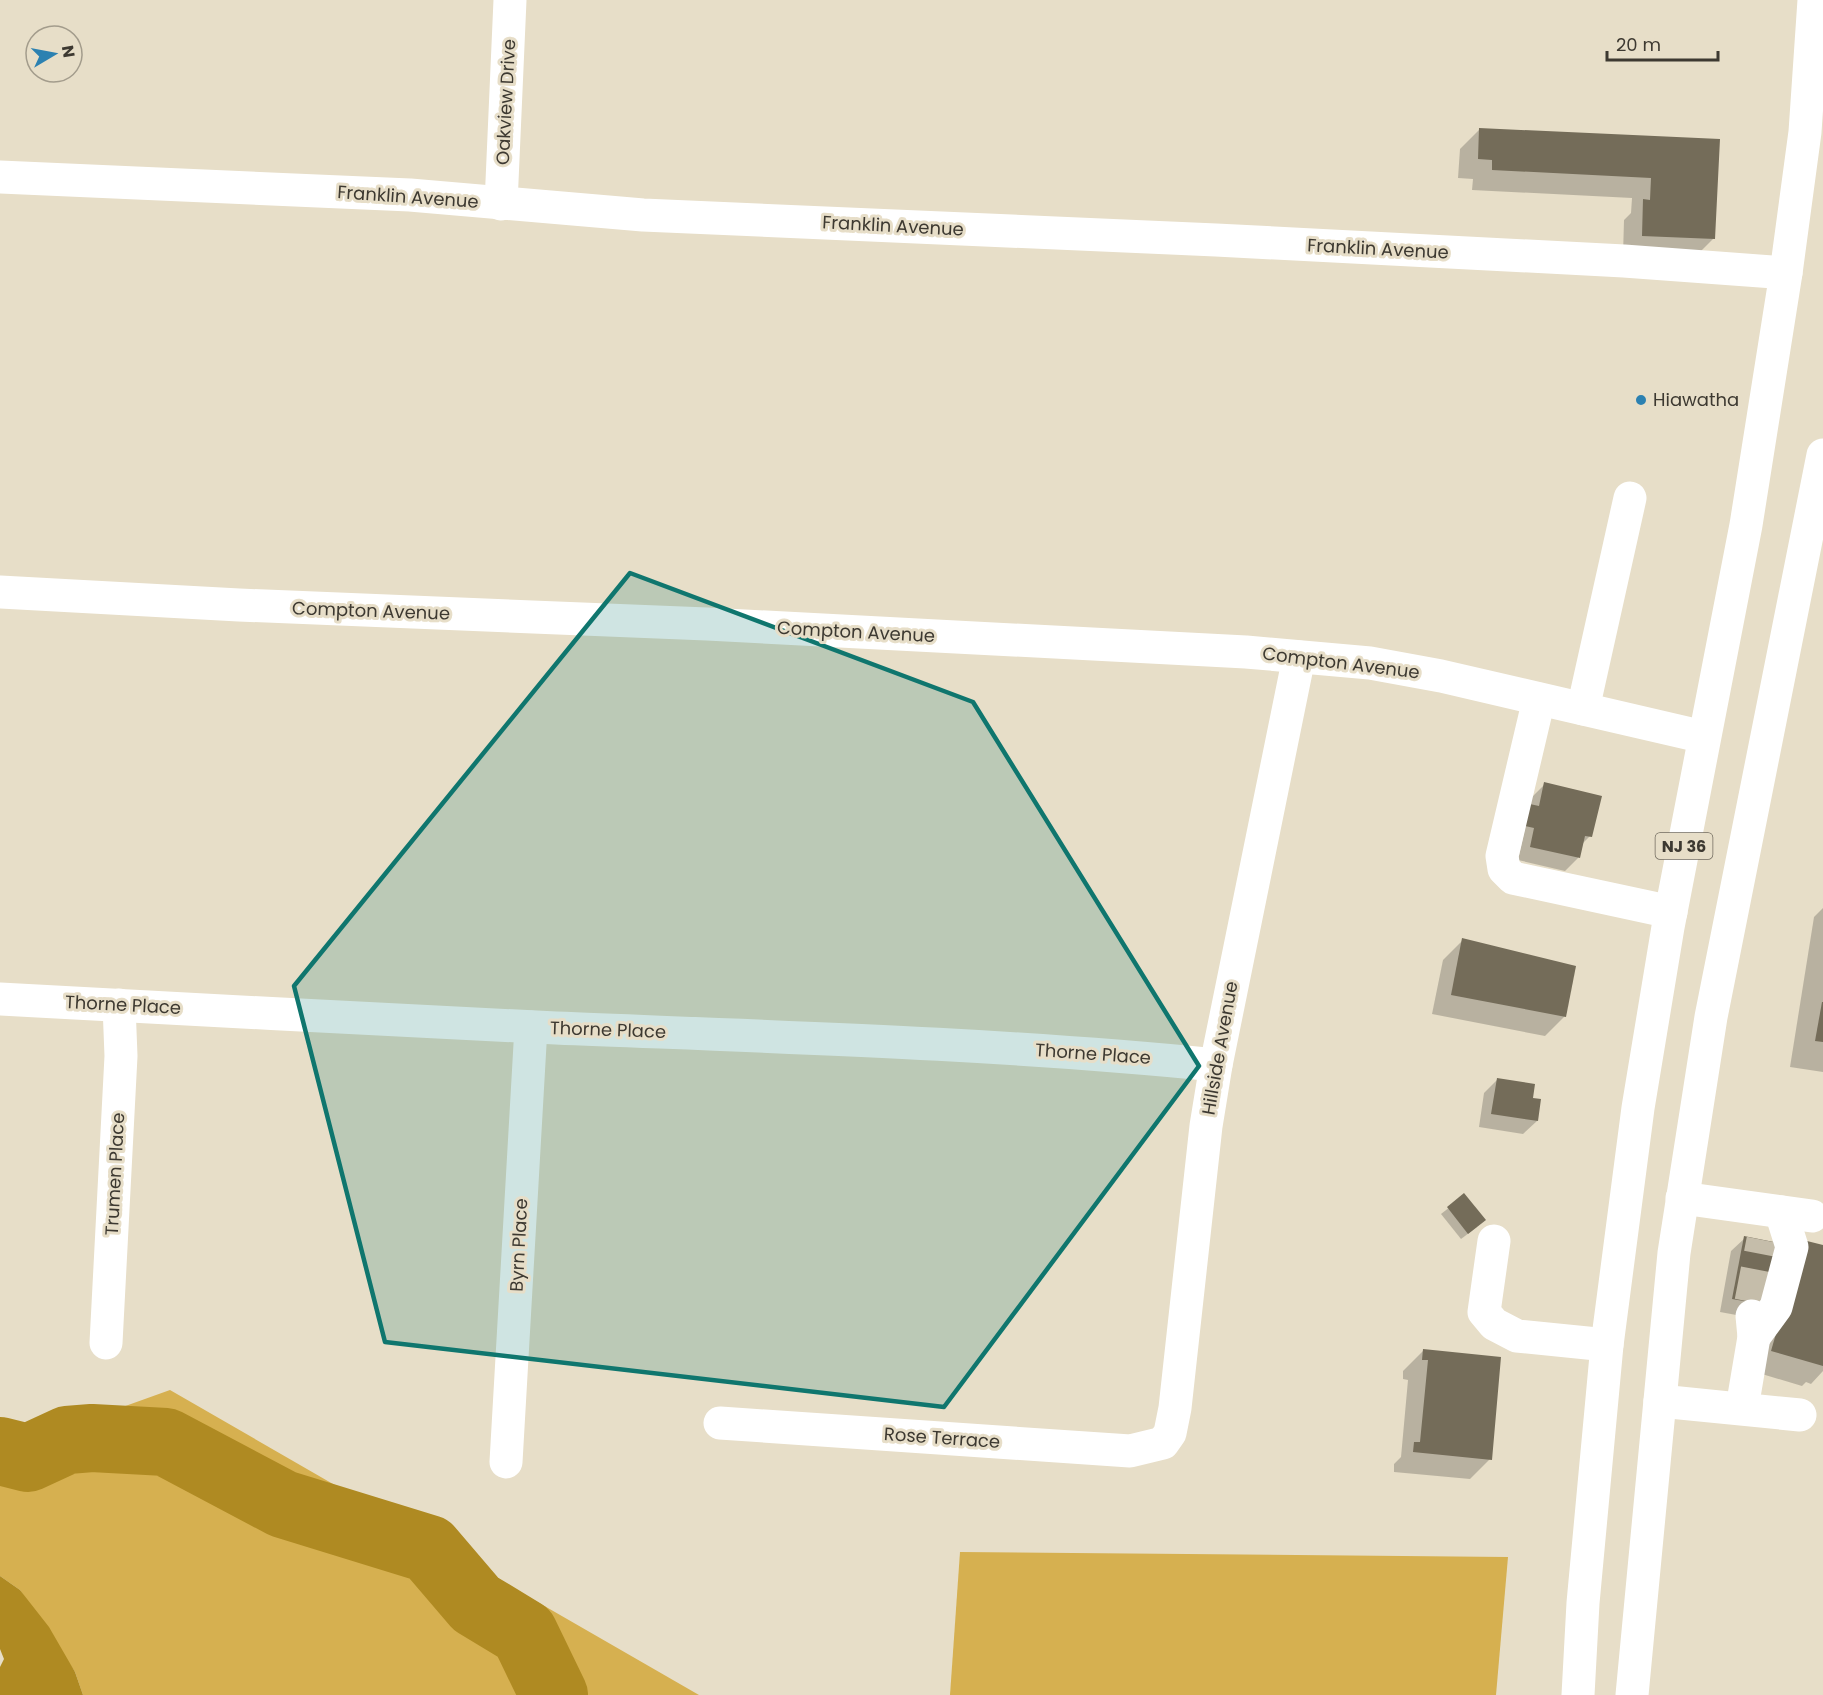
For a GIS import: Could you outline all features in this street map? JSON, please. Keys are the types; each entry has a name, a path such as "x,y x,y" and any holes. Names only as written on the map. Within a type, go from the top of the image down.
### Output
{"main road":[{"name":"Oakview Drive","path":"501,204 510,0"},
{"name":"NJ 36","path":"1578,1695 1583,1603 1607,1345 1638,1108 1671,912 1746,525 1786,273 1805,132 1814,0"},
{"name":"Franklin Avenue","path":"0,177 410,195 642,215 1624,261 1786,273"},
{"path":"1632,1695 1674,1253 1711,1017 1823,455"},
{"path":"1583,709 1630,498"},
{"name":"Compton Avenue","path":"0,592 251,606 742,626 1246,651 1370,663 1441,676 1704,737"},
{"name":"Hillside Avenue","path":"1163,1443 1170,1433 1175,1408 1206,1126 1216,1065 1299,657"},
{"path":"1539,699 1502,856 1504,869 1513,878 1671,912"},
{"name":"Thorne Place","path":"0,999 531,1027 979,1046 1216,1065"},
{"name":"Trumen Place","path":"106,1343 121,1056 118,1005"},
{"name":"Byrn Place","path":"506,1462 531,1027"},
{"path":"1683,1198 1796,1214"},
{"path":"1763,1240 1796,1214"},
{"path":"1754,1337 1776,1307 1792,1247 1796,1214"},
{"path":"1494,1241 1484,1312 1494,1324 1517,1336 1607,1345"},
{"path":"1742,1408 1754,1337 1751,1302"},
{"path":"1660,1401 1800,1415"},
{"name":"Rose Terrace","path":"720,1423 1130,1451 1163,1443"}],"highlighted area":[{"path":"630,573 973,702 1199,1066 944,1407 385,1342 294,986"}],"shaded area":[{"path":"170,1390 699,1695 83,1695 75,1672 20,1590 0,1576 0,1451"},
{"path":"960,1552 1508,1557 1496,1695 950,1695"},
{"path":"0,1576 20,1590 49,1627 75,1672 83,1695 0,1695 0,1667 4,1659 0,1649"}],"building":[{"path":"1479,128 1720,139 1715,239 1642,236 1643,199 1650,200 1651,178 1492,170 1492,160 1478,159"},
{"path":"1544,782 1602,796 1592,837 1585,836 1580,858 1530,847 1534,828 1520,825 1525,803 1539,806"},
{"path":"1462,938 1576,966 1566,1017 1451,995"},
{"path":"1823,1002 1823,1042 1815,1041"},
{"path":"1497,1078 1535,1084 1533,1098 1541,1099 1538,1121 1491,1114"},
{"path":"1464,1193 1486,1220 1468,1234 1447,1207"},
{"path":"1744,1236 1784,1244 1773,1306 1732,1299"},
{"path":"1803,1240 1823,1245 1823,1366 1771,1351"},
{"path":"1423,1349 1501,1357 1492,1460 1413,1452 1414,1442 1420,1442 1428,1360 1422,1360"}],"waterway":[{"path":"0,1451 28,1458 67,1440 92,1438 166,1442 283,1504 429,1549 476,1604 524,1633 554,1695"}],"tunnel":[{"path":"1751,1302 1763,1240"}],"place":[{"name":"Hiawatha","path":"1641,400"}]}
